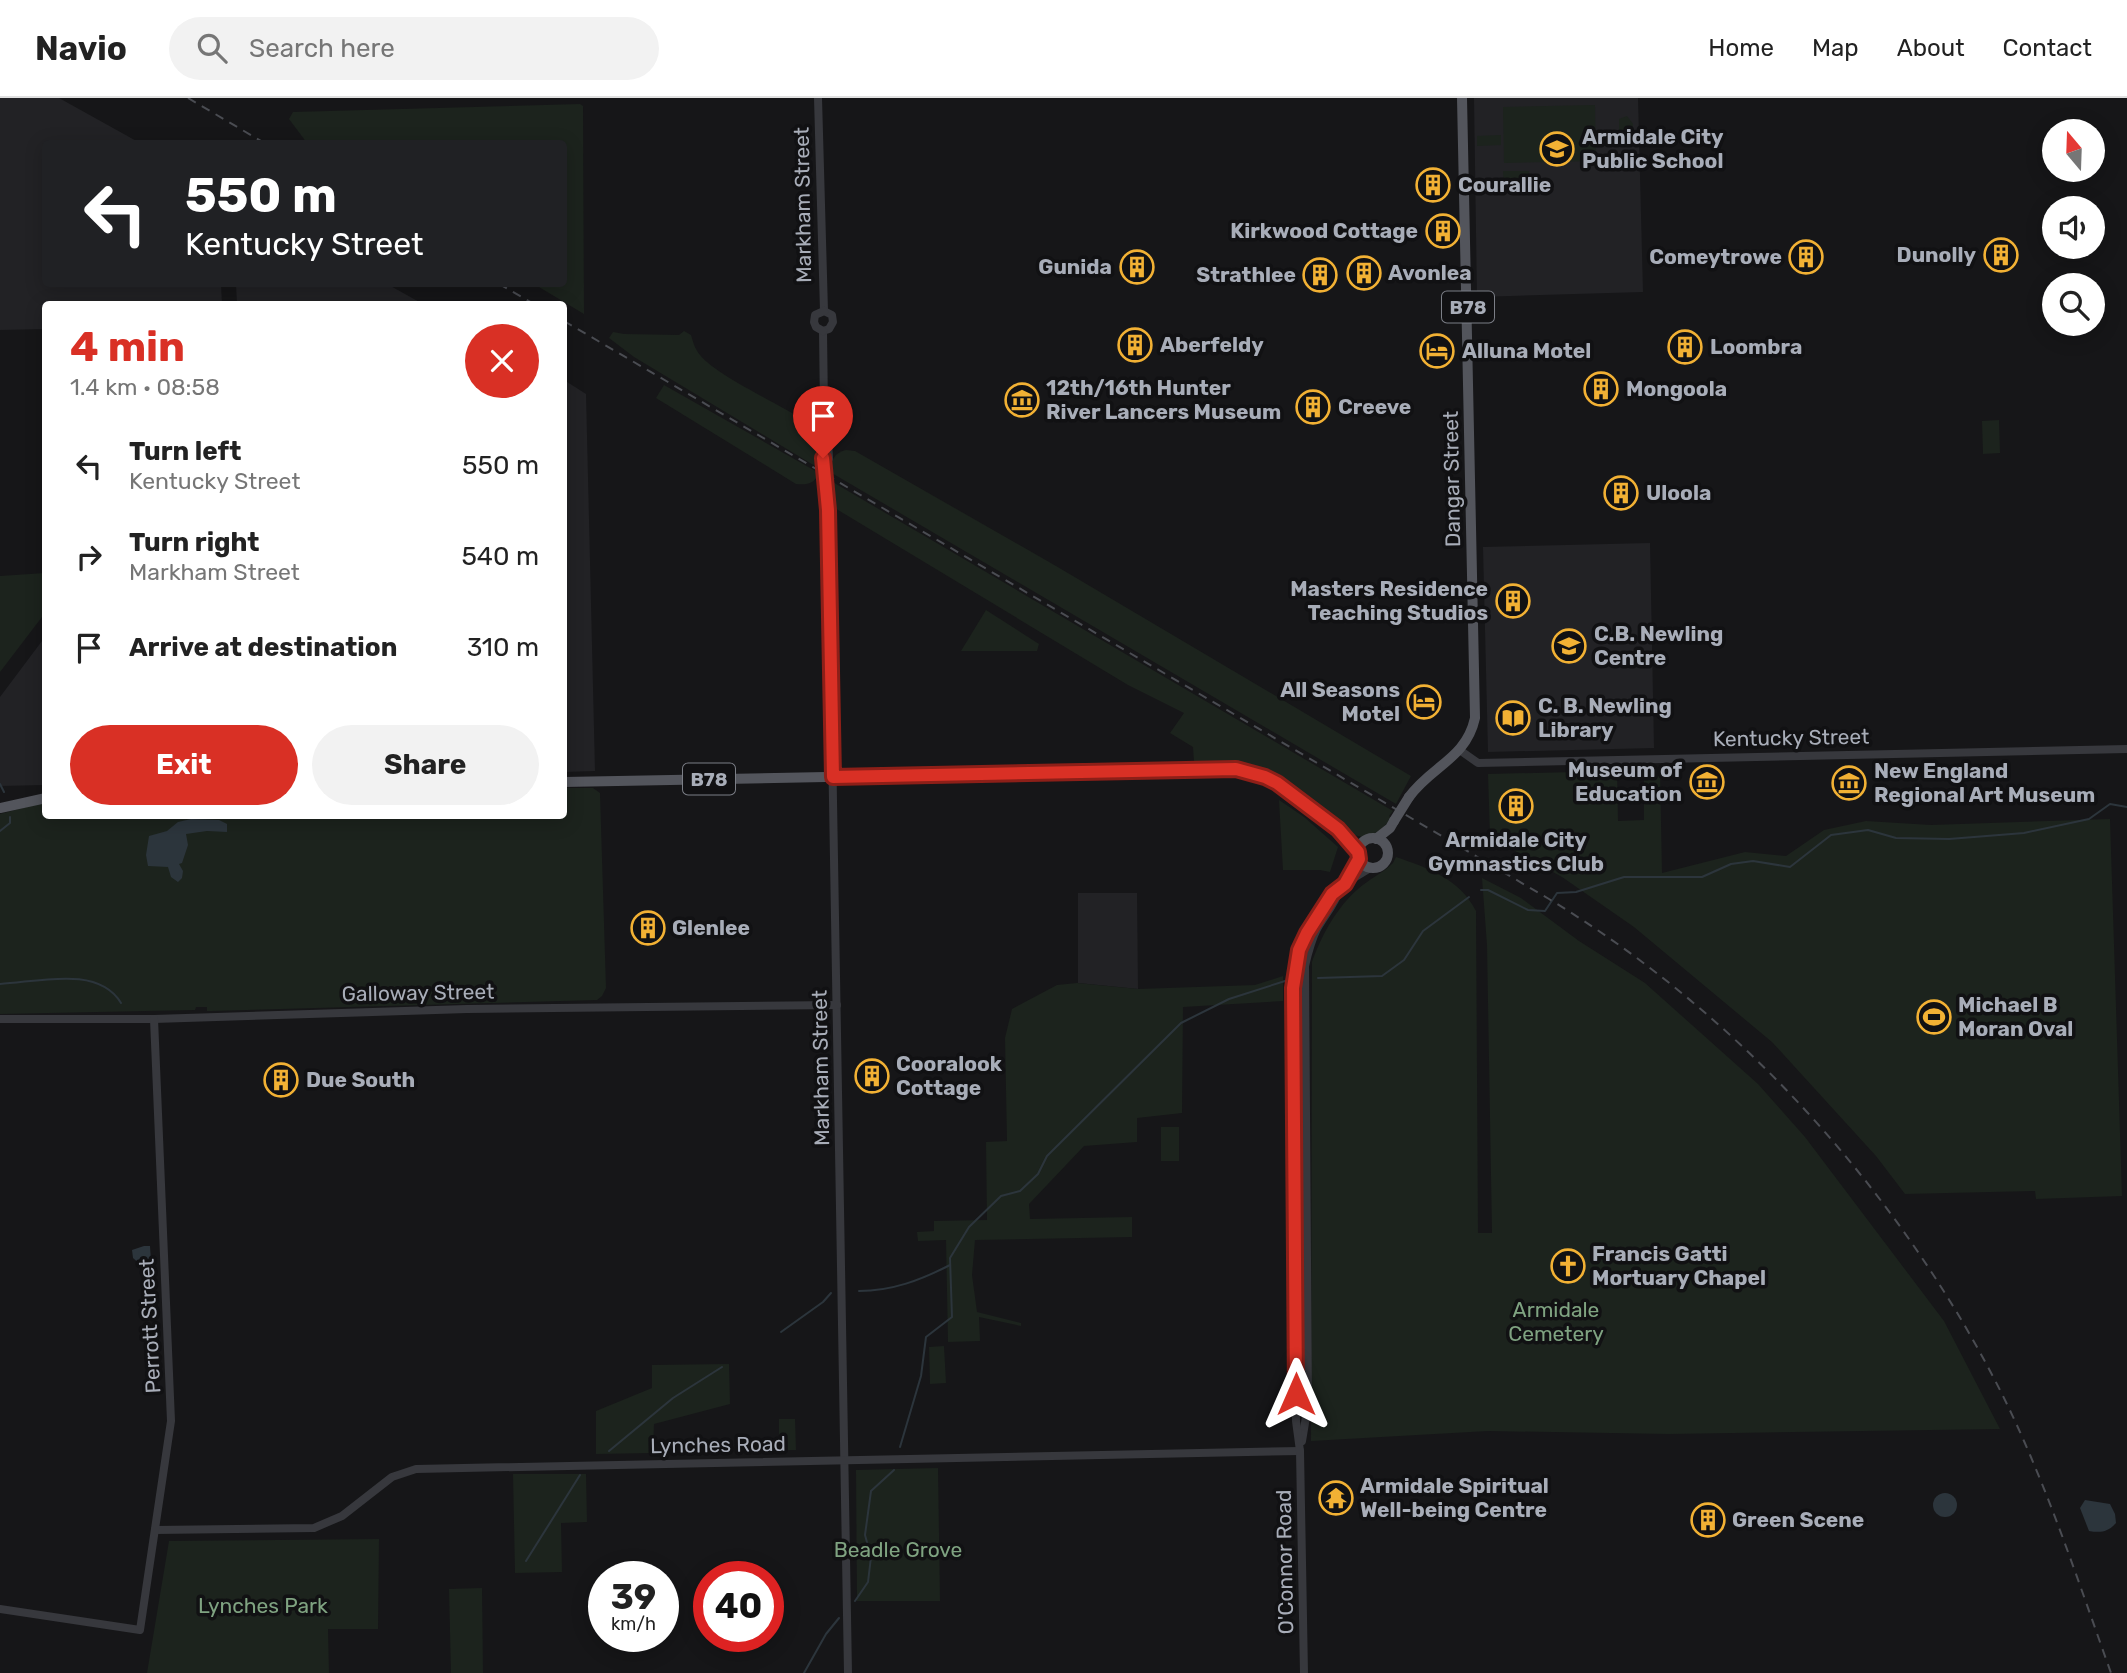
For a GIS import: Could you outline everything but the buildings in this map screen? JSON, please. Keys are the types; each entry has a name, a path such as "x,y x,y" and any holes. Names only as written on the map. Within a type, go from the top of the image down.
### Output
{"main road":[{"name":"Dangar Street","path":"1386,847 1392,824 1409,797 1428,776 1461,751 1469,738 1475,718 1462,98"},
{"name":"B78","path":"567,782 1236,769 1277,783 1347,837 1358,856 1370,868 1379,867 1386,861 1386,847 1370,840 1347,837"},
{"path":"0,808 42,799"},
{"name":"Dangar Street","path":"1370,840 1392,824"},
{"name":"B78","path":"1358,856 1370,840"}],"street":[{"name":"Markham Street","path":"818,98 824,311"},
{"path":"824,311 832,315 834,322 830,329 823,331 816,327 814,322 817,313 824,311"},
{"name":"Markham Street","path":"823,331 822,420 833,777 848,1673"},
{"name":"Kentucky Street","path":"1461,751 1478,763 2127,749"},
{"name":"O'Connor Road","path":"1342,887 1358,856"},
{"name":"O'Connor Road","path":"1304,1673 1300,1451 1296,1421 1293,988 1299,950 1332,894 1370,868"},
{"name":"Galloway Street","path":"0,1019 154,1019 470,1009 837,1005"},
{"name":"Perrott Street","path":"0,1609 139,1630 172,1406 154,1019"},
{"name":"Lynches Road","path":"155,1530 314,1528 342,1516 391,1477 416,1469 1300,1451"}],"shaded area":[{"path":"0,98 59,98 135,140 42,140 42,287 221,287 222,301 42,301 42,329 0,330"},
{"name":"Armidale City Public School","path":"1474,98 1638,98 1643,292 1477,297"},
{"path":"236,287 392,287 418,301 237,301"},
{"path":"567,382 586,394 595,771 567,772"},
{"name":"C.B. Newling Centre","path":"1650,543 1654,748 1488,752 1483,547"},
{"path":"42,641 42,785 0,786 0,697"},
{"path":"191,819 219,820 227,824 227,832 186,834 188,845 182,863 179,864 183,871 178,882 171,877 168,867 148,866 146,855 149,836 167,831 178,822"},
{"path":"1078,893 1137,893 1138,989 1078,983"},
{"path":"150,1246 151,1261 143,1267 133,1258 132,1250"},
{"path":"1945,1493 1953,1497 1957,1505 1953,1513 1945,1517 1937,1513 1933,1505 1937,1497"},
{"path":"2085,1500 2110,1504 2116,1523 2104,1531 2089,1531 2080,1508"}],"green space":[{"path":"1595,105 1596,161 1504,163 1503,107"},
{"path":"583,106 584,314 567,304 567,301 539,287 567,287 567,140 305,140 289,119 293,112"},
{"path":"1627,116 1633,124 1633,130 1626,136 1619,135 1619,119"},
{"path":"1501,135 1501,145 1477,146 1477,136"},
{"path":"1503,171 1529,171 1529,182 1504,183"},
{"path":"684,331 691,335 695,348 708,363 746,388 799,417 803,415 805,405 813,406 815,403 820,469 634,357 609,338 613,332 679,335"},
{"path":"664,385 819,473 817,477 810,483 796,484 656,398"},
{"path":"1999,420 2000,453 1983,454 1982,421"},
{"path":"846,450 855,451 1056,566 1411,776 1396,804 830,472 834,458"},
{"path":"831,481 1393,811 1389,816 1391,818 1379,831 1359,836 1346,830 1296,789 1261,768 1234,762 1194,762 1193,747 1170,733 1184,713 1128,685 838,510 832,504"},
{"path":"42,573 42,617 0,672 0,576"},
{"path":"986,610 1039,644 1037,651 961,651"},
{"path":"1660,770 1662,873 1745,852 1786,856 1824,830 1866,821 1931,825 2110,819 2122,1196 2036,1199 2035,1191 1905,1194 1876,1156 1772,1042 1634,927 1562,877 1490,837 1488,774 1617,771 1618,821 1644,820 1644,771"},
{"path":"567,788 593,788 600,793 606,988 597,1000 212,1011 207,1011 207,1007 196,1007 195,1010 0,1014 0,814 42,803 42,819 567,819"},
{"path":"1279,800 1304,817 1338,847 1330,872 1283,870"},
{"name":"Armidale Cemetery","path":"1396,857 1442,876 1461,891 1476,911 1478,1233 1492,1233 1487,945 1482,878 1521,898 1579,941 1645,983 1758,1084 1805,1137 1944,1321 2000,1429 1669,1434 1488,1431 1311,1441 1312,962 1325,932 1343,904 1362,885 1389,867"},
{"path":"1283,976 1283,1001 1183,1007 1182,1113 1137,1118 1137,1142 1084,1146 1029,1204 1030,1219 1132,1217 1132,1237 975,1240 972,1275 977,1312 1021,1323 1021,1326 979,1317 980,1341 948,1342 946,1240 918,1241 917,1232 934,1231 934,1221 987,1220 986,1142 1007,1141 1005,1038 1012,1009 1057,985 1077,983 1138,989 1255,985"},
{"path":"1161,1127 1179,1127 1179,1161 1161,1161"},
{"path":"944,1346 946,1383 930,1384 929,1347"},
{"path":"729,1364 730,1404 654,1424 653,1453 596,1454 596,1411 652,1388 652,1365"},
{"path":"779,1419 795,1419 796,1450 779,1450"},
{"name":"Beadle Grove","path":"938,1468 940,1601 857,1601 856,1470"},
{"path":"513,1474 586,1474 587,1522 561,1523 562,1572 515,1573"},
{"name":"Lynches Park","path":"379,1539 378,1629 328,1629 329,1673 147,1673 169,1541"},
{"path":"482,1588 483,1673 451,1673 449,1589"}],"waterway":[{"path":"0,784 4,792"},
{"path":"1481,890 1488,890 1528,910 1545,911 1557,893 1576,892 1624,877 1702,877 1731,864 1753,861 1790,867 1831,835 1868,830 1896,838 1949,839 2024,833 2089,819 2110,804 2127,807"},
{"path":"0,831 10,823 10,817"},
{"path":"1318,978 1382,976 1404,960 1423,931 1469,897"},
{"path":"0,984 66,978 83,980 111,991 121,1003"},
{"path":"900,1447 921,1376 926,1337 952,1317 950,1258 969,1227 1001,1196 1020,1191 1038,1174 1047,1156 1181,1023 1229,999 1285,981"},
{"path":"859,1291 906,1284 950,1265"},
{"path":"781,1332 823,1302 831,1293"},
{"path":"609,1451 673,1398 722,1367"},
{"path":"855,1601 868,1582 871,1557 865,1535 871,1491 894,1470"},
{"path":"526,1561 580,1475"},
{"path":"804,1673 826,1634 839,1618"}],"railway":[{"path":"188,98 259,140"},
{"path":"504,287 529,301"},
{"path":"567,323 1549,899 1619,945 1686,997 1750,1053 1809,1114 1864,1179 1915,1247 1960,1318 2001,1392 2032,1461 2111,1673"}],"place":[{"name":"Armidale City Public School","path":"1557,149"},
{"name":"Courallie","path":"1433,185"},
{"name":"Kirkwood Cottage","path":"1443,231"},
{"name":"Dunolly","path":"2001,255"},
{"name":"Comeytrowe","path":"1806,257"},
{"name":"Gunida","path":"1137,267"},
{"name":"Avonlea","path":"1364,273"},
{"name":"Strathlee","path":"1320,275"},
{"name":"Aberfeldy","path":"1135,345"},
{"name":"Loombra","path":"1685,347"},
{"name":"Alluna Motel","path":"1437,351"},
{"name":"Mongoola","path":"1601,389"},
{"name":"12th/16th Hunter River Lancers Museum","path":"1022,400"},
{"name":"Creeve","path":"1313,407"},
{"name":"Uloola","path":"1621,493"},
{"name":"Masters Residence Teaching Studios","path":"1513,601"},
{"name":"C.B. Newling Centre","path":"1569,646"},
{"name":"All Seasons Motel","path":"1424,702"},
{"name":"C. B. Newling Library","path":"1513,718"},
{"name":"Museum of Education","path":"1707,782"},
{"name":"New England Regional Art Museum","path":"1849,783"},
{"name":"Armidale City Gymnastics Club","path":"1516,806"},
{"name":"Glenlee","path":"648,928"},
{"name":"Michael B Moran Oval","path":"1934,1017"},
{"name":"Cooralook Cottage","path":"872,1076"},
{"name":"Due South","path":"281,1080"},
{"name":"Francis Gatti Mortuary Chapel","path":"1568,1266"},
{"name":"Armidale Spiritual Well-being Centre","path":"1336,1498"},
{"name":"Green Scene","path":"1708,1520"}],"route":[{"path":"823,458 828,510 833,777 1236,769 1277,783 1338,829 1358,852 1359,859 1345,884 1332,894 1307,933 1299,950 1293,988 1296,1394"}]}
